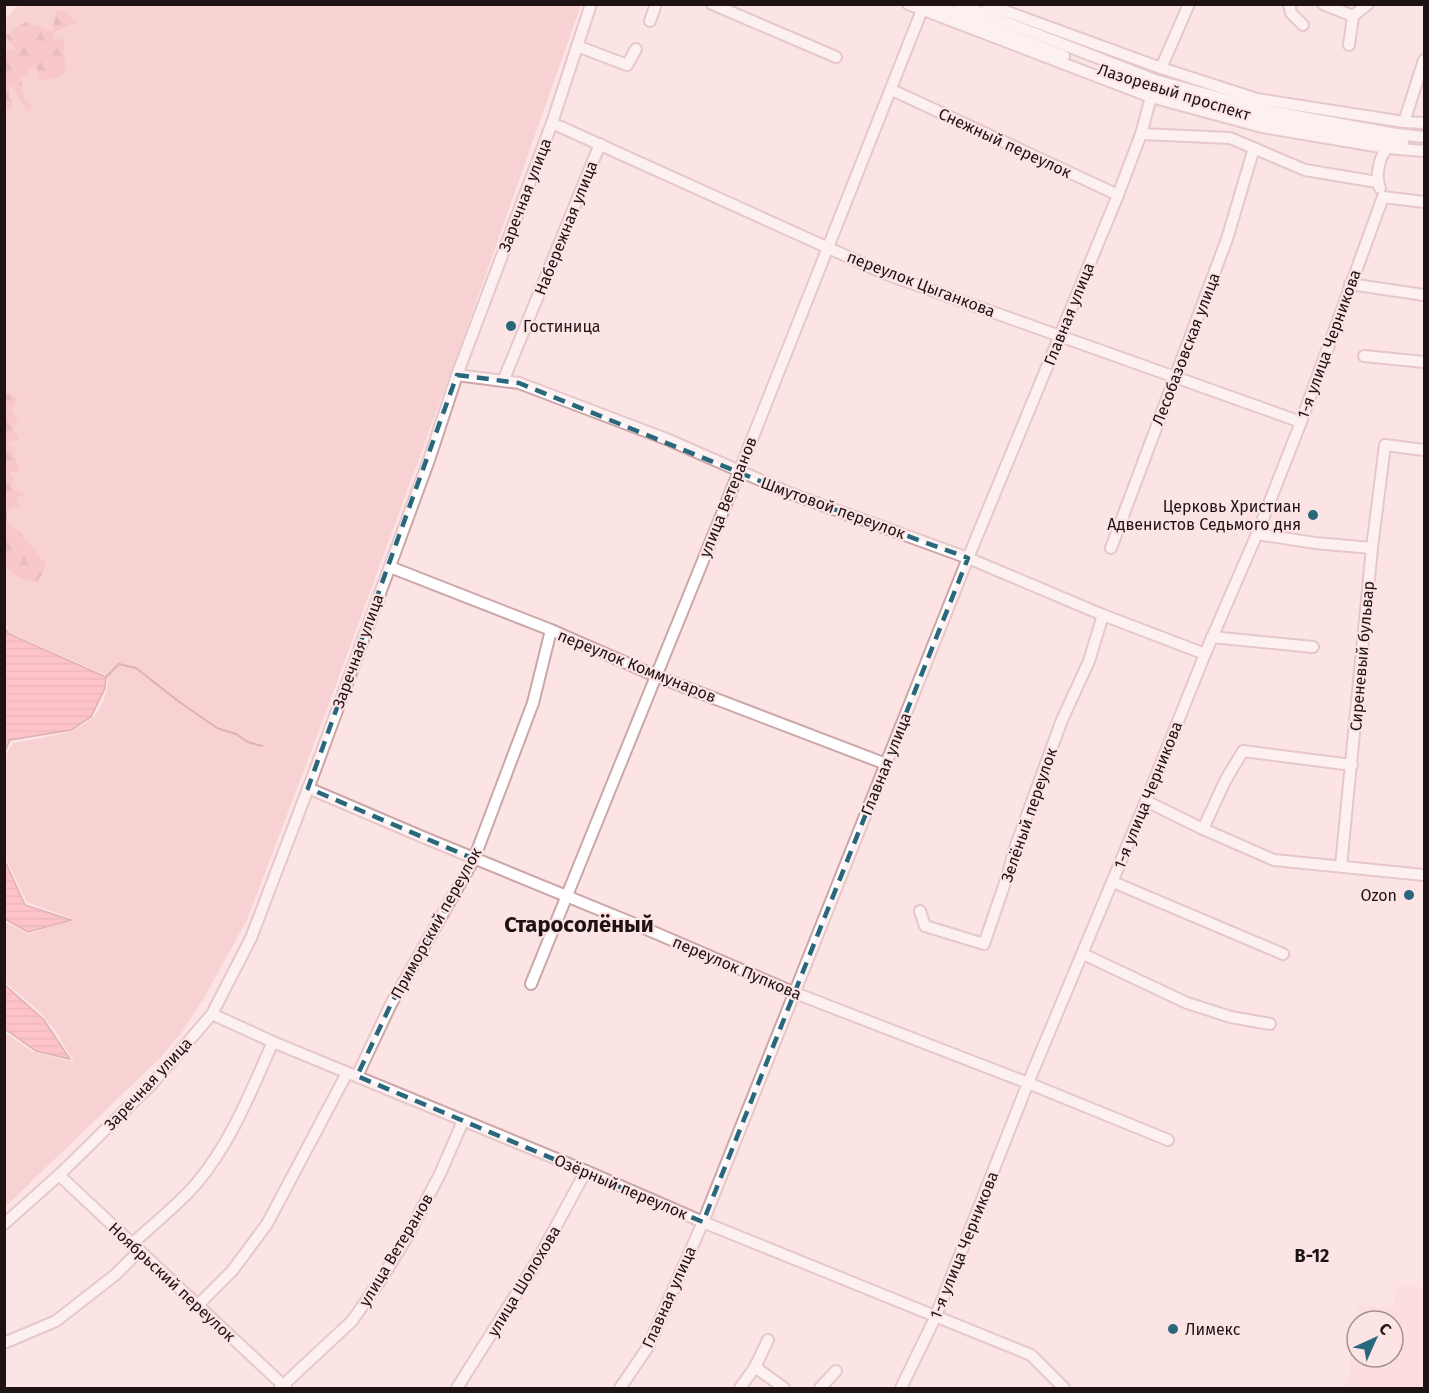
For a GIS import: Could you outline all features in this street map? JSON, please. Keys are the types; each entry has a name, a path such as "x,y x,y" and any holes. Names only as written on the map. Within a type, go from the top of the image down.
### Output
{"street":[{"name":"Заречная улица","path":"4,1224 59,1175 151,1085 212,1014 251,938 390,567 457,375 552,123 591,4"},
{"path":"650,21 656,4"},
{"path":"712,4 836,57"},
{"path":"908,4 1151,97 1262,127 1387,148 1425,151"},
{"name":"Лазоревый проспект","path":"933,4 1103,72 1153,89 1262,118 1392,141 1425,144"},
{"name":"Лазоревый проспект","path":"960,4 1103,61 1177,86 1264,110 1396,134 1425,137"},
{"path":"986,4 1161,68 1257,99 1404,122 1425,123"},
{"path":"1161,68 1189,4"},
{"path":"1288,4 1291,14 1303,25"},
{"path":"1323,4 1353,16"},
{"path":"1349,45 1353,16 1368,4"},
{"name":"улица Ветеранов","path":"531,984 739,472 922,10"},
{"path":"577,46 627,65 636,49"},
{"path":"1404,122 1425,60"},
{"name":"Снежный переулок","path":"892,90 1118,195"},
{"name":"Главная улица","path":"620,1389 648,1347 703,1222 968,558 1118,195 1141,134 1151,97"},
{"name":"переулок Цыганкова","path":"552,123 886,274 1301,422"},
{"path":"1141,134 1230,138 1305,170 1377,182"},
{"name":"Набережная улица","path":"504,380 600,144"},
{"name":"Лесобазовская улица","path":"1111,548 1227,239 1254,148"},
{"path":"1387,148 1381,155 1377,182 1383,197 1425,202"},
{"name":"1-я улица Черникова","path":"901,1389 935,1318 1028,1083 1113,882 1212,637 1257,534 1301,422 1383,197"},
{"path":"1350,284 1425,295"},
{"path":"1364,356 1425,362"},
{"name":"Шмутовой переулок","path":"457,375 519,383 669,440 792,494 968,558 1205,654"},
{"name":"Сиреневый бульвар","path":"1341,866 1372,548 1385,446 1425,450"},
{"path":"1257,534 1315,543 1372,548"},
{"name":"переулок Коммунаров","path":"390,567 551,630 656,676 886,764"},
{"name":"Зелёный переулок","path":"920,911 925,926 984,944 1015,848 1062,720 1089,661 1104,615"},
{"name":"Приморский переулок","path":"197,1306 232,1271 267,1224 474,859 533,703 551,630"},
{"path":"1212,637 1313,647"},
{"path":"1203,830 1225,781 1243,751 1352,765"},
{"name":"переулок Пупкова","path":"308,788 795,993 1168,1140"},
{"path":"1146,801 1203,830 1274,860 1425,875"},
{"path":"1113,882 1282,954"},
{"path":"1083,954 1187,1003 1230,1017 1269,1024"},
{"name":"Озёрный переулок","path":"212,1014 273,1042 586,1171 703,1222 1031,1355 1065,1388"},
{"path":"4,1343 56,1321 115,1275 135,1248 196,1185 215,1160 244,1107 273,1042"},
{"name":"улица Ветеранов","path":"283,1388 352,1322 382,1278 408,1237 463,1121"},
{"name":"улица Шолохова","path":"457,1389 537,1261 586,1171"},
{"name":"Ноябрьский переулок","path":"59,1175 283,1388"},
{"path":"740,1389 755,1367 768,1340"},
{"path":"755,1367 784,1389"},
{"path":"820,1389 836,1371"}],"highlighted area":[{"path":"457,375 519,383 792,494 968,558 703,1222 357,1076 391,1004 474,859 308,788"}],"shaded area":[{"path":"20,4 581,5 460,347 247,920 205,996 182,1032 161,1057 5,1207 5,1033 33,1052 74,1062 55,1030 38,1010 5,982 5,922 29,934 73,919 27,902 5,857 5,756 13,743 62,734 89,721 99,710 105,695 108,676 10,633 5,623 5,19"},
{"path":"4,627 9,634 106,677 105,688 91,717 71,730 10,740 5,751"},
{"path":"5,861 25,905 71,920 28,932 5,919"},
{"path":"5,985 44,1020 70,1059 36,1051 5,1029"},
{"path":"1397,1285 1424,1287 1424,1388 1347,1388 1350,1369 1405,1369 1405,1309 1358,1309 1359,1305 1393,1308"}],"green space":[{"path":"61,9 77,22 55,32 52,40 64,39 65,72 54,79 40,80 36,65 21,78 23,96 33,107 27,111 10,85 9,97 13,102 10,111 6,109 5,51 16,50 5,36 25,22 52,32 56,13"},
{"path":"5,392 17,398 12,409 18,422 12,424 14,432 20,438 8,443 13,448 20,468 17,472 9,472 14,480 10,486 24,495 16,498 20,506 7,511 7,519 46,564 36,583 18,577 5,565"}],"waterway":[{"path":"106,677 119,664 136,668 217,728 262,746"}],"place":[{"name":"Гостиница","path":"511,326"},
{"name":"Церковь Христиан Адвенистов Седьмого дня","path":"1313,515"},
{"name":"Ozon","path":"1409,895"},
{"name":"Лимекс","path":"1173,1329"}],"district":[{"name":"Староcолёный","path":"579,924"},
{"name":"В-12","path":"1312,1256"}]}
